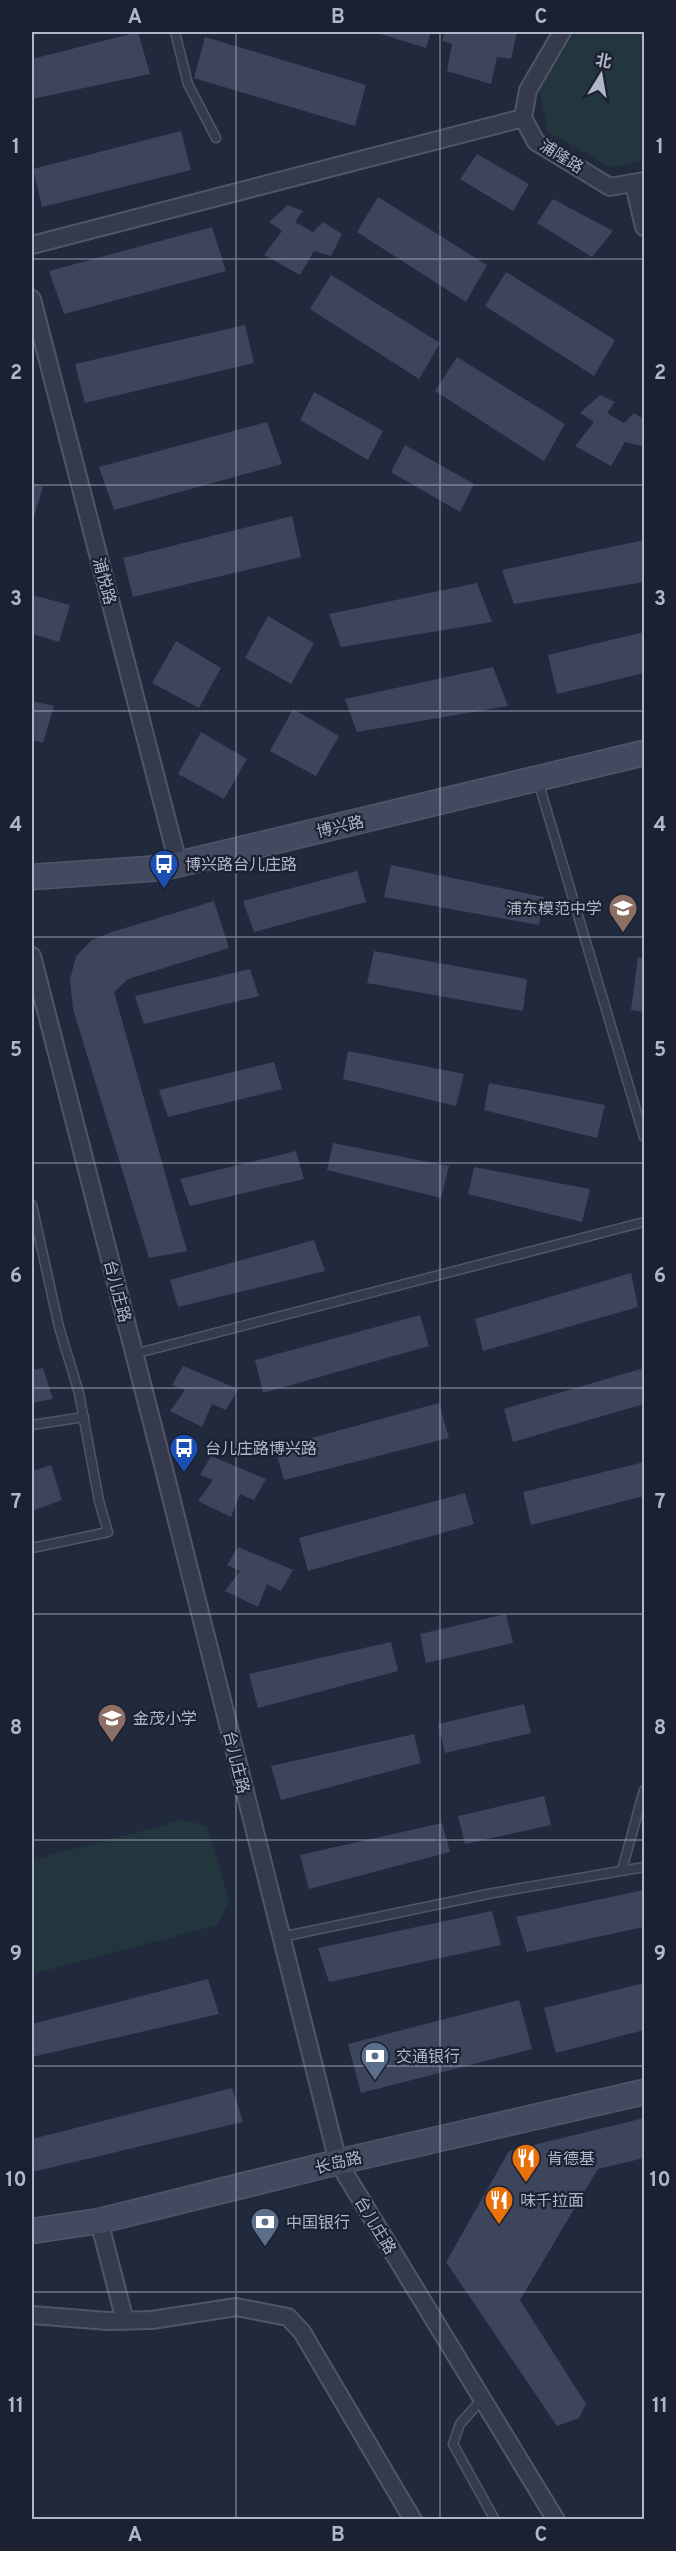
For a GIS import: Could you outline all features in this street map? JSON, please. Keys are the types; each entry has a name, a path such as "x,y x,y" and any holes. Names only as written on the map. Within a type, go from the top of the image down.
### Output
{"street":[{"path":"32,246 523,118 528,90 562,32"},
{"name":"浦隆路","path":"523,118 536,142 610,187 639,183 645,227"},
{"name":"浦悦路","path":"32,299 178,863"},
{"name":"博兴路","path":"32,878 162,868 645,753"},
{"name":"台儿庄路","path":"32,956 338,2162 556,2520"},
{"name":"长岛路","path":"32,2231 99,2221 338,2162 645,2092"},
{"path":"99,2221 125,2320"},
{"path":"32,2315 152,2320 236,2307 288,2317 302,2332 413,2520"}],"lane":[{"path":"175,32 188,84 216,138"},
{"path":"538,780 645,1137"},
{"path":"32,1205 59,1327 79,1393 99,1501 108,1532 32,1548"},
{"path":"134,1354 645,1222"},
{"path":"32,1425 84,1417"},
{"path":"622,1870 645,1790"},
{"path":"281,1937 493,1893 645,1866"},
{"path":"482,2399 460,2424 453,2444 495,2520"}],"shaded area":[{"path":"575,32 639,32 644,35 644,159 611,168 548,132 539,90"},
{"path":"183,1820 207,1826 229,1900 218,1925 32,1974 32,1860"}],"building":[{"path":"138,32 150,74 32,99 32,59"},
{"path":"374,32 431,32 426,48"},
{"path":"445,32 486,34 487,32 517,32 511,59 497,57 491,84 447,71 452,44 442,41"},
{"path":"205,37 366,85 355,126 194,78"},
{"path":"181,131 191,170 42,207 33,169"},
{"path":"477,154 529,184 513,211 460,179"},
{"path":"378,197 487,265 466,302 357,232"},
{"path":"553,199 613,231 592,257 537,223"},
{"path":"288,205 303,211 295,222 313,232 323,222 342,234 331,256 314,251 300,275 264,255 282,231 269,222"},
{"path":"212,227 226,271 64,314 49,271"},
{"path":"506,272 615,340 594,376 485,306"},
{"path":"331,275 440,343 419,379 310,309"},
{"path":"245,325 254,363 85,403 75,364"},
{"path":"457,357 565,424 544,461 435,391"},
{"path":"314,392 383,431 368,460 300,420"},
{"path":"600,395 615,402 607,413 624,423 634,413 644,419 642,446 625,442 611,466 575,446 594,422 580,413"},
{"path":"267,422 282,464 114,510 99,467"},
{"path":"405,445 474,484 460,512 391,472"},
{"path":"32,484 43,487 32,523"},
{"path":"292,516 301,557 133,597 123,558"},
{"path":"644,540 644,582 514,604 502,570"},
{"path":"477,583 492,622 341,647 329,614"},
{"path":"32,595 70,605 59,642 32,634"},
{"path":"268,616 314,643 291,684 245,658"},
{"path":"644,632 644,673 557,694 548,655"},
{"path":"176,641 221,668 199,708 152,683"},
{"path":"493,667 508,706 357,732 345,699"},
{"path":"32,701 54,706 43,743 32,740"},
{"path":"293,709 339,736 316,776 270,751"},
{"path":"201,732 247,759 224,799 178,774"},
{"path":"391,865 544,897 539,925 384,897"},
{"path":"357,871 366,902 254,932 243,901"},
{"path":"214,901 229,948 128,979 114,992 187,1251 149,1258 73,1009 70,980 76,956 92,940"},
{"path":"374,951 527,979 523,1011 367,983"},
{"path":"638,957 644,959 644,1012 631,1010"},
{"path":"250,969 259,996 144,1024 135,996"},
{"path":"348,1051 464,1074 456,1106 343,1079"},
{"path":"274,1062 282,1089 168,1117 159,1090"},
{"path":"489,1083 605,1105 597,1138 484,1110"},
{"path":"333,1143 449,1166 441,1198 327,1170"},
{"path":"296,1151 304,1179 190,1206 180,1179"},
{"path":"474,1167 590,1189 582,1222 468,1194"},
{"path":"314,1240 325,1271 178,1307 170,1280"},
{"path":"631,1273 638,1307 483,1351 475,1319"},
{"path":"420,1315 429,1346 263,1393 255,1360"},
{"path":"183,1366 238,1389 226,1410 212,1404 202,1427 170,1411 185,1390 172,1385"},
{"path":"43,1368 53,1399 32,1403 32,1370"},
{"path":"644,1368 644,1404 513,1442 504,1409"},
{"path":"439,1403 449,1438 284,1480 275,1448"},
{"path":"211,1456 266,1479 254,1500 240,1494 231,1517 198,1501 213,1480 200,1475"},
{"path":"644,1462 644,1496 531,1525 523,1492"},
{"path":"51,1465 62,1500 32,1511 32,1471"},
{"path":"465,1493 474,1524 308,1571 299,1538"},
{"path":"238,1547 293,1570 281,1591 267,1584 258,1607 225,1591 240,1571 227,1565"},
{"path":"506,1614 513,1643 426,1663 420,1634"},
{"path":"391,1642 398,1671 258,1708 249,1674"},
{"path":"524,1704 531,1733 445,1753 438,1724"},
{"path":"414,1734 421,1763 281,1800 271,1766"},
{"path":"544,1796 551,1825 465,1844 458,1816"},
{"path":"442,1823 450,1852 309,1889 300,1855"},
{"path":"644,1890 644,1927 527,1952 516,1917"},
{"path":"492,1911 501,1945 329,1982 318,1948"},
{"path":"208,1979 219,2014 32,2057 32,2024"},
{"path":"644,1983 644,2030 556,2053 544,2008"},
{"path":"519,2000 532,2049 361,2093 348,2044"},
{"path":"232,2088 243,2122 32,2172 32,2139"},
{"path":"644,2118 644,2158 598,2169 520,2300 586,2404 579,2418 557,2426 446,2262 509,2151"}],"place":[{"name":"博兴路台儿庄路","path":"164,890"},
{"name":"浦东模范中学","path":"623,934"},
{"name":"台儿庄路博兴路","path":"184,1474"},
{"name":"金茂小学","path":"112,1744"},
{"name":"交通银行","path":"375,2082"},
{"name":"肯德基","path":"526,2184"},
{"name":"味千拉面","path":"499,2226"},
{"name":"中国银行","path":"265,2248"}]}
